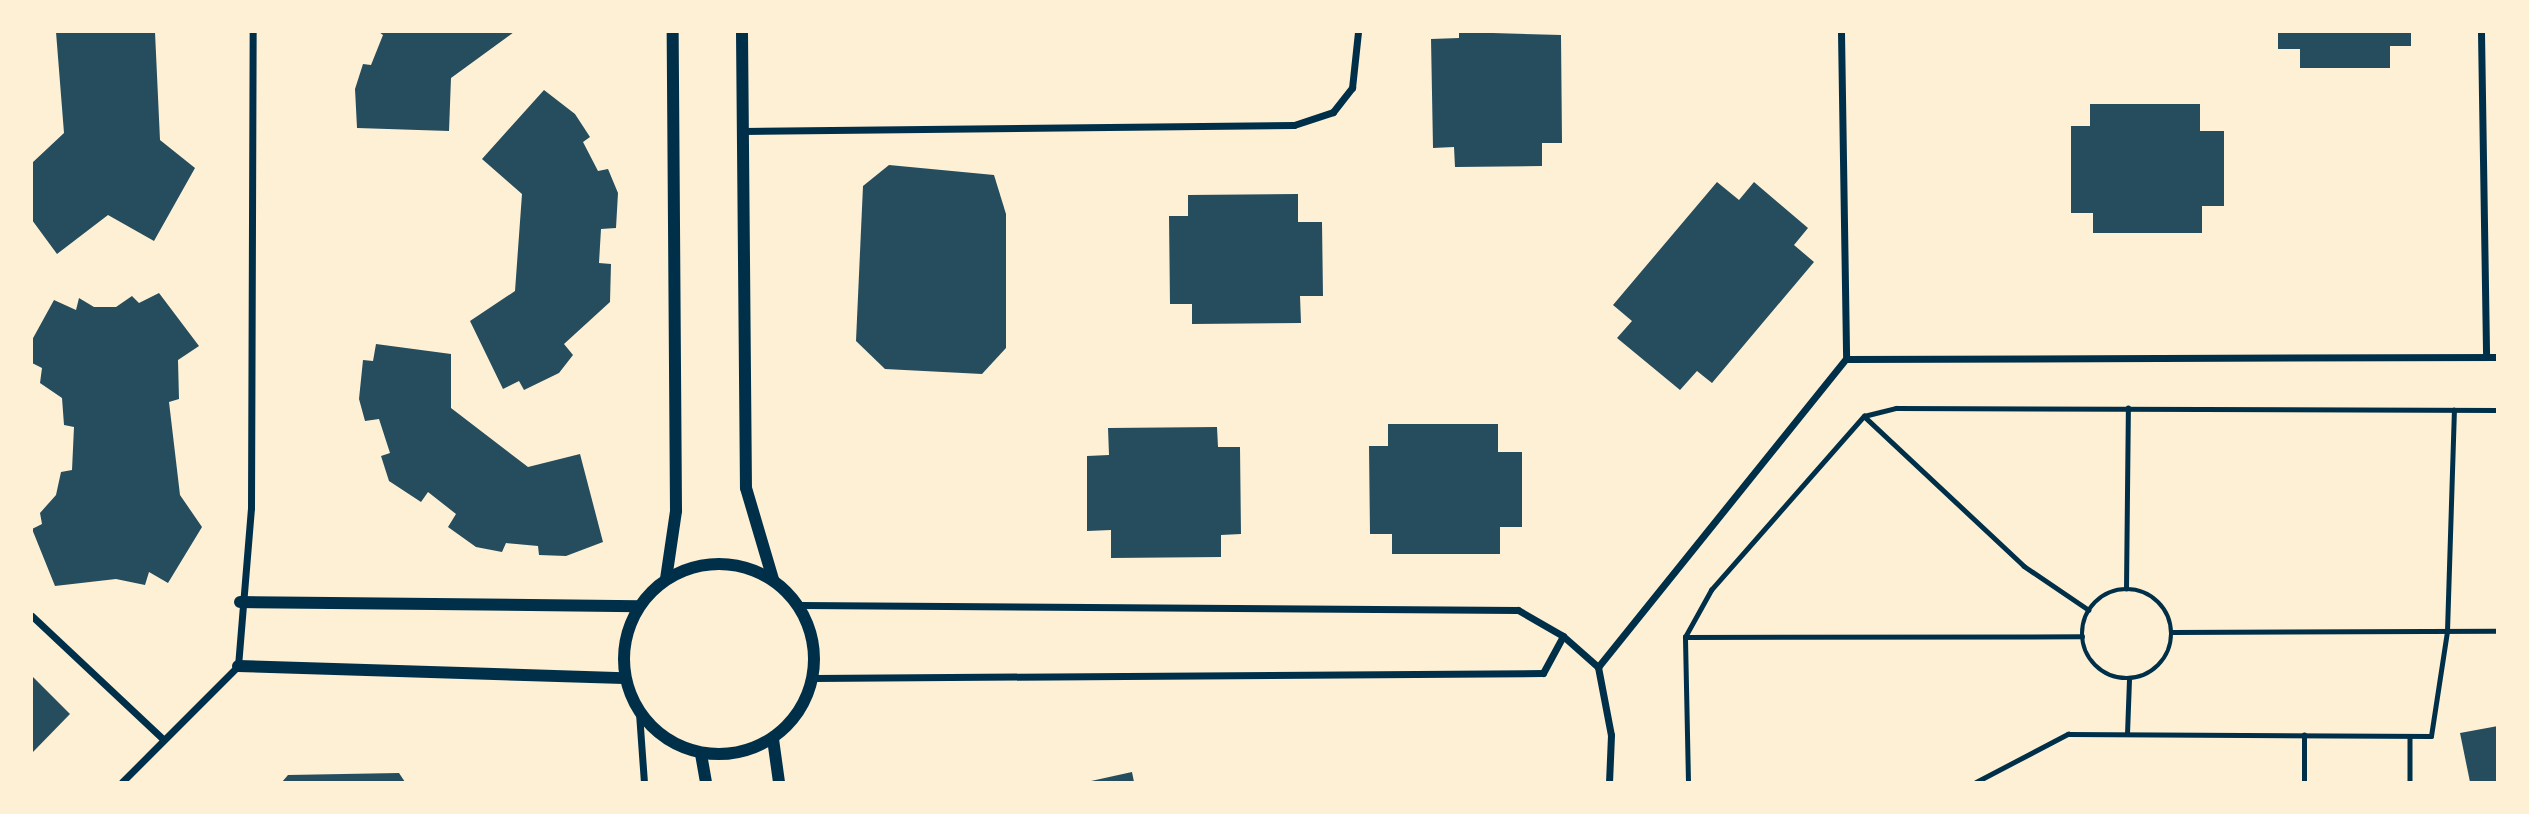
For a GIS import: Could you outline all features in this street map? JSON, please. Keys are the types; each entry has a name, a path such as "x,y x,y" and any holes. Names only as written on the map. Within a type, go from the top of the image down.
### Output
{"street":[{"path":"122,782 238,666 240,602 251,508 253,32"},
{"path":"666,579 676,511 673,32"},
{"path":"742,32 746,488 773,579"},
{"path":"743,131 1294,125 1333,112 1352,88 1358,32"},
{"path":"1598,667 1846,359 1841,32"},
{"path":"2481,32 2486,357"},
{"path":"1846,359 2497,357"},
{"path":"639,713 666,739 701,754 738,754 773,739 800,713 814,678 814,641 800,606 773,579 738,565 700,565 666,579 639,606 624,641 624,678 639,713 644,782"},
{"path":"240,602 639,606"},
{"path":"800,606 1518,610 1563,636 1598,667 1611,735 1609,782"},
{"path":"32,616 163,739"},
{"path":"814,678 1543,673 1563,636"},
{"path":"238,666 624,678"},
{"path":"773,739 779,782"},
{"path":"701,754 706,782"}],"path":[{"path":"1688,782 1685,637 1711,590 1864,416 1896,408 2497,410"},
{"path":"2126,589 2128,408"},
{"path":"1976,782 2068,734 2431,736 2447,631 2454,410"},
{"path":"1864,416 2024,566 2090,610"},
{"path":"2126,589 2155,598 2172,632 2166,657 2150,673 2129,679 2108,675 2091,662 2082,636 2090,610 2113,591 2126,589"},
{"path":"2172,632 2497,631"},
{"path":"1685,637 2082,636"},
{"path":"2127,734 2129,679"},
{"path":"2304,735 2304,782"},
{"path":"2410,736 2410,782"}],"building":[{"path":"56,32 155,32 160,140 195,168 154,241 108,215 57,254 32,220 32,163 64,133"},
{"path":"379,32 514,32 451,78 449,131 357,128 355,89 363,64 371,65 383,35"},
{"path":"1459,32 1561,35 1562,143 1542,143 1542,166 1455,167 1454,147 1433,148 1431,39 1459,38"},
{"path":"2278,32 2411,32 2411,46 2390,46 2390,68 2300,68 2300,49 2278,49"},
{"path":"544,90 575,114 590,137 583,142 598,171 608,169 618,193 616,228 601,229 599,263 611,264 610,302 564,344 573,355 559,373 524,390 519,381 503,389 470,321 515,291 522,194 482,159"},
{"path":"2090,104 2200,104 2200,131 2224,131 2224,206 2202,206 2202,233 2093,233 2093,213 2071,213 2071,126 2090,126"},
{"path":"889,165 994,175 1006,214 1006,348 982,374 885,369 856,341 863,186"},
{"path":"1717,182 1739,200 1754,182 1808,228 1794,245 1814,262 1712,383 1697,371 1680,390 1617,338 1632,321 1613,305"},
{"path":"1298,194 1298,222 1322,222 1323,296 1300,296 1301,323 1192,324 1192,304 1170,304 1169,216 1188,216 1188,195"},
{"path":"159,293 199,346 178,360 179,399 169,402 180,495 202,527 168,583 149,572 145,585 116,579 55,586 32,529 42,524 40,513 56,495 61,472 72,470 74,427 64,425 62,398 40,383 42,368 32,363 32,340 54,300 76,310 79,298 94,307 116,307 132,296 139,303"},
{"path":"376,344 451,354 451,408 528,467 580,454 603,542 566,556 539,555 538,546 506,543 502,552 476,547 448,527 456,514 428,492 421,502 389,481 381,456 390,453 379,419 365,421 359,399 363,360 373,361"},
{"path":"1388,424 1498,424 1498,452 1522,452 1522,527 1500,527 1500,554 1392,554 1392,534 1370,534 1369,446 1388,446"},
{"path":"1217,427 1218,447 1240,447 1241,534 1221,535 1221,557 1111,558 1111,530 1087,531 1087,456 1109,455 1108,428"},
{"path":"32,676 70,714 32,753"},
{"path":"2498,726 2498,782 2470,782 2460,733"},
{"path":"1132,772 1134,782 1091,781"},
{"path":"399,773 405,782 282,782 288,775"}]}
